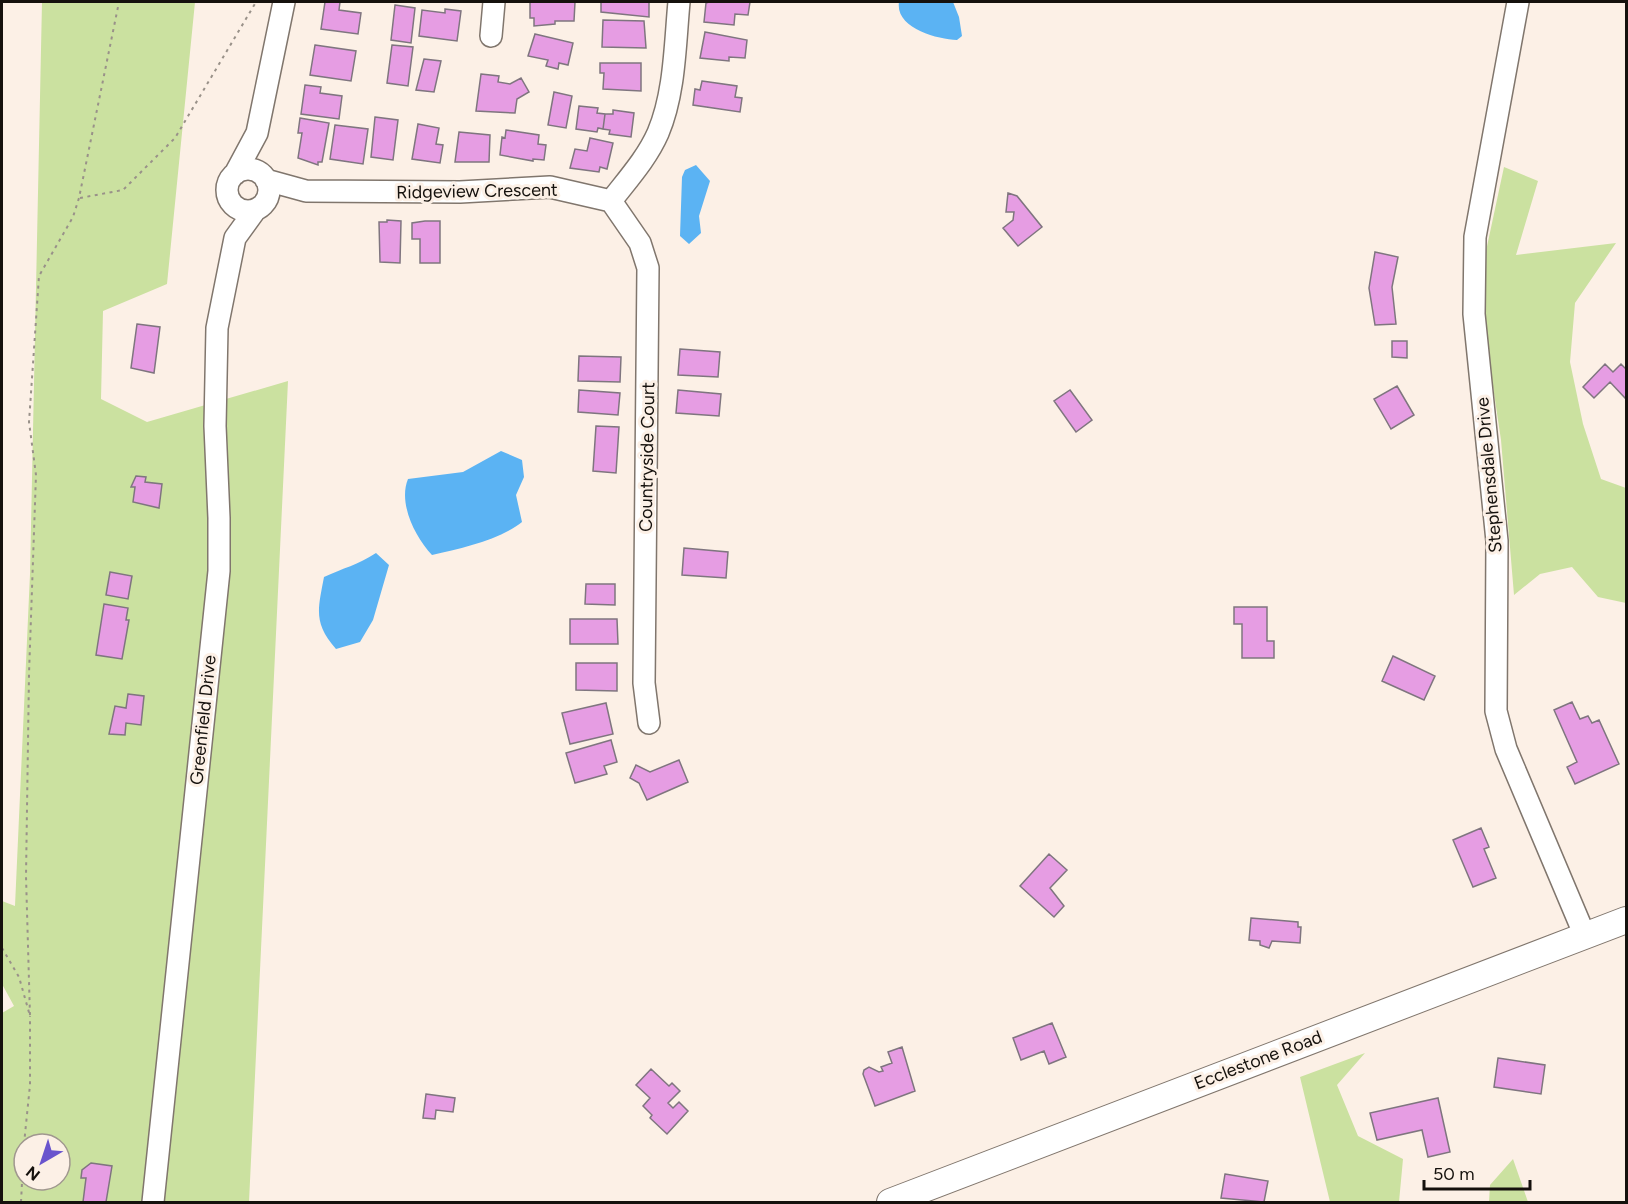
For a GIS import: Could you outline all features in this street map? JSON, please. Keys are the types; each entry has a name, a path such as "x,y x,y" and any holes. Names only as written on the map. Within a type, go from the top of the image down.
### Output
{"main road":[{"name":"Ecclestone Road","path":"890,1203 1626,920"}],"street":[{"path":"256,133 268,197 259,208 250,211 237,207 228,197 227,187 256,133 284,2"},
{"path":"491,36 494,2"},
{"path":"611,201 644,159 658,132 670,85 679,2"},
{"name":"Stephensdale Drive","path":"1518,2 1475,237 1473,275 1474,314 1497,541 1496,711 1506,749 1585,936"},
{"path":"235,174 253,169 265,178"},
{"name":"Ridgeview Crescent","path":"265,178 306,191 460,192 550,187 580,192 611,201"},
{"name":"Ridgeview Crescent","path":"259,208 306,191"},
{"name":"Greenfield Drive","path":"153,1203 219,571 214,372 221,296 235,238 228,197"},
{"name":"Countryside Court","path":"611,201 640,243 648,268 644,683 649,723"},
{"name":"Greenfield Drive","path":"235,238 259,208"}],"path":[{"path":"25,1132 30,1085 26,876 29,674 36,475 29,422 39,276 73,216 79,198 119,2"},
{"path":"79,198 123,190 162,152 192,114 201,90 256,2"},
{"path":"2,948 19,977 30,1016"}],"green space":[{"path":"42,2 195,2 167,284 103,311 101,399 147,422 288,381 249,1202 2,1202 2,1013 14,1006 2,984 2,901 15,906 30,574"},
{"path":"1504,167 1538,181 1516,255 1616,243 1575,303 1570,362 1583,424 1601,479 1626,488 1626,603 1598,597 1572,567 1540,574 1514,595 1501,440 1485,333 1486,251"},
{"path":"1365,1053 1337,1085 1358,1136 1403,1159 1399,1202 1330,1202 1300,1077"},
{"path":"1513,1159 1528,1202 1489,1202 1490,1185"}],"water":[{"path":"899,2 953,2 959,17 962,36 957,40 949,39 919,30 904,19"},
{"path":"696,165 710,181 699,216 701,233 689,244 680,236 682,177 685,170"},
{"path":"501,451 522,460 524,477 516,495 522,522 491,539 432,555 420,539 410,519 405,498 408,479 463,472"},
{"path":"376,553 389,565 373,620 360,642 336,649 324,631 319,615 324,577"}],"building":[{"path":"325,2 340,2 339,10 361,13 358,34 321,29"},
{"path":"530,2 575,2 574,21 555,21 555,24 534,26 534,18 530,18"},
{"path":"601,2 649,2 649,17 601,12"},
{"path":"750,2 748,15 735,14 734,25 704,22 706,3"},
{"path":"395,5 415,8 411,43 391,40"},
{"path":"445,9 461,11 457,41 419,36 422,10 445,13"},
{"path":"603,20 644,21 646,48 602,47"},
{"path":"705,32 747,40 745,58 729,57 729,61 700,58"},
{"path":"535,34 573,43 568,65 559,63 558,69 546,66 548,60 528,56"},
{"path":"315,45 356,51 351,81 310,75"},
{"path":"392,45 413,47 408,86 387,83"},
{"path":"424,59 441,61 434,92 416,90"},
{"path":"600,63 641,63 641,91 603,89 604,73 600,73"},
{"path":"481,74 499,76 498,82 510,84 521,78 529,92 517,99 515,113 476,111"},
{"path":"702,81 737,86 735,97 742,98 740,112 693,105 695,89 700,90"},
{"path":"305,85 321,87 320,93 342,96 339,119 301,114"},
{"path":"554,92 572,96 566,128 548,125"},
{"path":"579,106 598,108 597,113 605,114 603,129 598,128 597,132 576,129"},
{"path":"613,110 634,113 631,137 609,134 610,130 603,129 605,114 613,114"},
{"path":"375,117 398,120 393,160 371,157"},
{"path":"300,118 329,123 322,162 318,162 318,165 298,158 302,133 298,133"},
{"path":"418,124 439,128 436,144 443,145 440,163 412,159"},
{"path":"335,125 368,129 363,164 330,159"},
{"path":"506,130 539,135 538,144 546,145 544,160 533,159 533,161 500,155 502,137 505,138"},
{"path":"459,132 490,135 489,162 455,162"},
{"path":"590,138 613,143 607,169 600,167 599,172 570,168 575,149 587,151"},
{"path":"1008,193 1017,196 1042,227 1018,246 1003,228 1013,220 1014,212 1006,212"},
{"path":"387,220 401,221 400,263 380,262 379,222 387,222"},
{"path":"440,221 440,263 420,263 420,239 412,239 412,223"},
{"path":"1375,252 1398,257 1392,287 1396,324 1375,325 1369,288"},
{"path":"137,324 160,327 154,373 131,368"},
{"path":"1392,341 1407,341 1407,358 1392,357"},
{"path":"680,349 720,352 718,377 678,375"},
{"path":"579,356 621,357 620,382 578,381"},
{"path":"1605,364 1613,372 1621,364 1626,369 1626,399 1610,382 1594,398 1583,387"},
{"path":"1397,386 1414,415 1391,429 1374,399"},
{"path":"579,390 620,393 618,415 578,412"},
{"path":"678,390 721,394 719,416 676,413"},
{"path":"1070,390 1092,420 1076,432 1054,401"},
{"path":"596,426 619,427 616,473 593,471"},
{"path":"136,476 146,477 145,482 162,484 159,508 133,502 135,487 131,487"},
{"path":"684,548 728,552 726,578 682,575"},
{"path":"110,572 132,576 128,599 106,595"},
{"path":"586,584 615,584 615,605 585,604"},
{"path":"104,604 128,608 126,620 129,620 122,659 96,655"},
{"path":"1234,607 1267,607 1267,641 1274,641 1274,658 1242,658 1242,624 1234,624"},
{"path":"570,619 617,619 618,644 570,644"},
{"path":"1393,656 1435,676 1424,700 1382,681"},
{"path":"576,663 617,663 617,691 576,690"},
{"path":"128,694 144,696 141,725 126,723 125,735 109,734 115,706 126,708"},
{"path":"1572,702 1580,719 1588,716 1592,723 1599,720 1619,764 1575,784 1567,767 1577,762 1554,710"},
{"path":"606,703 613,734 570,744 562,713"},
{"path":"611,740 617,762 604,766 607,774 575,783 566,753"},
{"path":"679,760 688,782 647,800 639,783 630,778 636,765 650,772"},
{"path":"1481,828 1489,847 1484,849 1496,878 1473,887 1453,840"},
{"path":"1049,854 1067,870 1050,888 1064,906 1054,917 1020,886"},
{"path":"1251,918 1298,922 1298,927 1301,927 1300,943 1272,941 1269,948 1260,945 1260,941 1249,940"},
{"path":"1052,1023 1066,1057 1049,1064 1044,1051 1021,1060 1013,1038"},
{"path":"902,1047 915,1091 875,1106 863,1074 864,1070 869,1067 879,1072 883,1071 881,1067 892,1063 888,1052"},
{"path":"1498,1058 1545,1065 1541,1094 1494,1087"},
{"path":"651,1069 669,1086 672,1083 680,1091 668,1103 673,1108 679,1102 688,1111 667,1134 650,1118 652,1115 643,1106 650,1098 636,1085"},
{"path":"426,1094 455,1098 453,1112 436,1110 435,1119 423,1118"},
{"path":"1438,1098 1450,1152 1428,1157 1422,1130 1377,1140 1370,1113"},
{"path":"91,1163 112,1166 106,1202 83,1202 86,1178 81,1178 82,1170"},
{"path":"1225,1174 1268,1181 1264,1202 1221,1198"}]}
